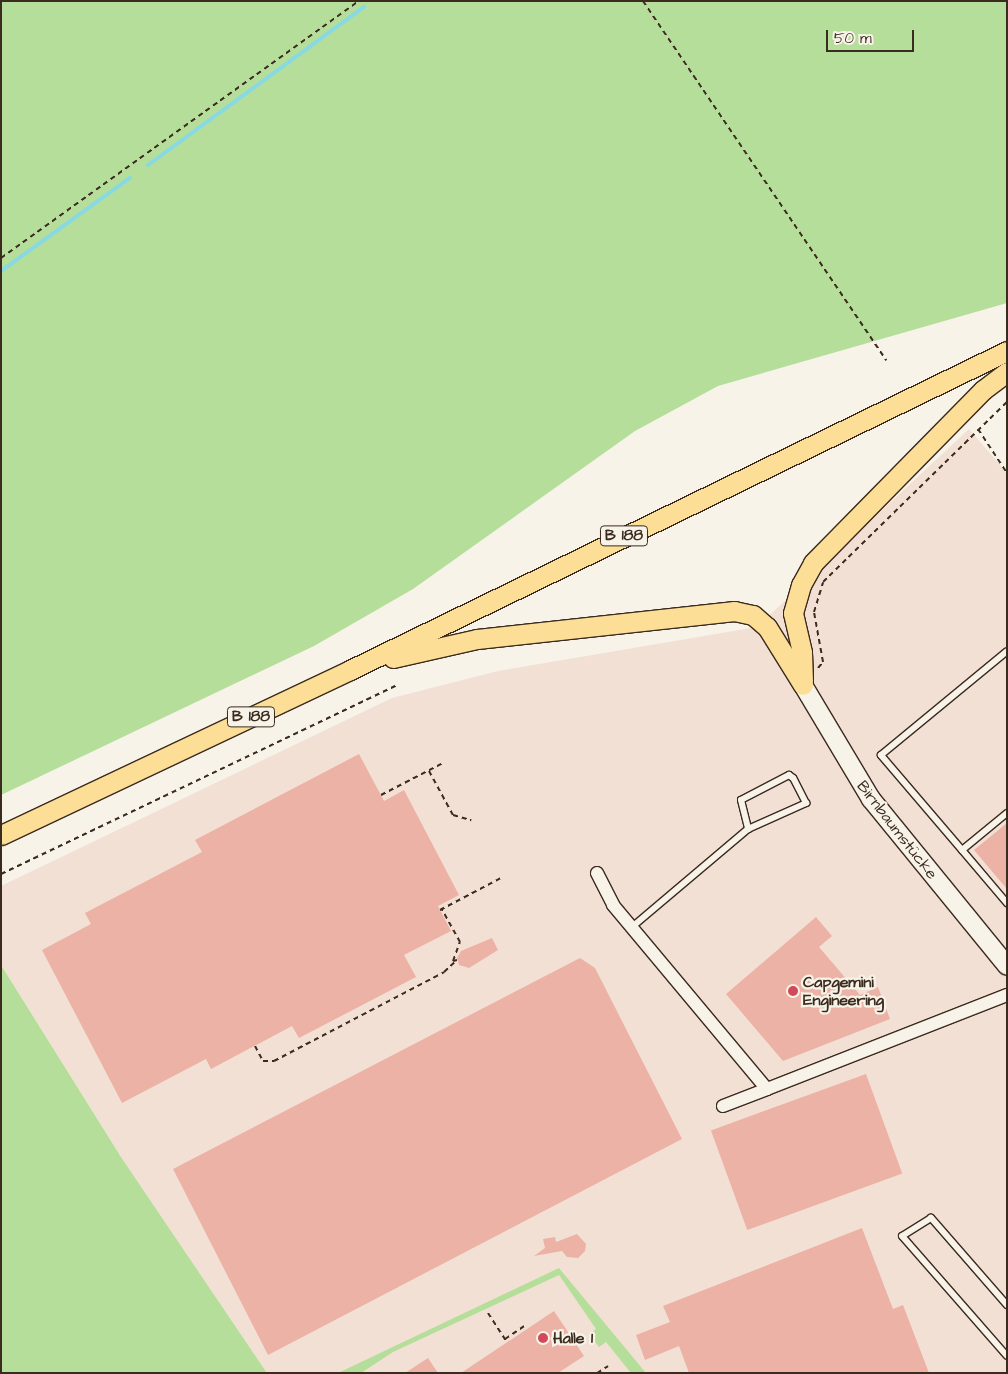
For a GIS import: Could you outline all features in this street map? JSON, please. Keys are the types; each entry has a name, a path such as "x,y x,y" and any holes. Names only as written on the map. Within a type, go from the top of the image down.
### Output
{"main road":[{"name":"B 188","path":"1,835 350,670 1007,351"},
{"path":"804,684 802,652 793,613 801,585 813,563 983,390 1007,372"},
{"path":"350,670 477,639 734,611 754,615 767,627 804,684"}],"street":[{"name":"Birnbaumstücke","path":"804,684 871,799 1007,966"},
{"path":"597,874 613,905 767,1088"},
{"path":"723,1106 1007,996"}],"lane":[{"path":"1007,650 881,756 1007,903"},
{"path":"632,927 748,829 806,803 793,778 789,775 741,800 748,829"},
{"path":"962,850 1007,813"},
{"path":"1007,1305 931,1218 902,1236 1007,1356"}],"path":[{"path":"1,258 358,1"},
{"path":"643,1 886,360"},
{"path":"804,684 823,662 814,612 823,582 1007,402"},
{"path":"978,429 1007,473"},
{"path":"1,874 397,685"},
{"path":"380,795 444,763"},
{"path":"429,770 452,815 470,820"},
{"path":"255,1046 263,1061 274,1061 444,972 457,960 454,961 460,942 441,910 501,878"},
{"path":"488,1313 507,1342"},
{"path":"505,1339 524,1326"},
{"path":"597,1373 608,1366"}],"shaded area":[{"path":"969,429 1007,473 1007,1373 267,1373 121,1157 1,965 1,886 392,698 498,671 757,627"}],"green space":[{"path":"1,1 1007,1 1007,303 718,386 635,431 413,589 314,646 1,795"},
{"path":"1,965 121,1157 267,1373 1,1373"},
{"path":"559,1268 646,1373 631,1373 606,1342 599,1347 589,1334 596,1329 559,1275 393,1352 361,1373 338,1373"}],"building":[{"path":"359,754 384,801 404,790 459,895 438,906 451,931 404,955 416,977 299,1038 292,1026 211,1069 206,1059 122,1103 42,950 91,924 85,913 202,852 195,840"},
{"path":"1007,823 1007,889 974,850"},
{"name":"Capgemini Engineering","path":"816,917 832,936 819,947 860,995 878,987 890,1019 783,1061 726,994"},
{"path":"492,938 498,950 469,968 459,965 457,958 461,951"},
{"path":"580,958 595,968 682,1139 268,1355 173,1169"},
{"path":"866,1074 902,1174 747,1230 711,1130"},
{"path":"862,1228 893,1309 903,1305 929,1373 689,1373 679,1346 645,1360 636,1335 670,1322 663,1306"},
{"path":"577,1234 586,1244 585,1251 578,1258 567,1257 562,1251 534,1256 545,1248 543,1239 555,1237 556,1242"},
{"name":"Halle 1","path":"554,1311 584,1356 558,1373 461,1373"},
{"path":"428,1358 438,1373 405,1373"}],"waterway":[{"path":"148,165 364,7"},
{"path":"1,271 130,178"}],"place":[{"name":"Capgemini Engineering","path":"793,991"},
{"name":"Halle 1","path":"543,1338"}]}
